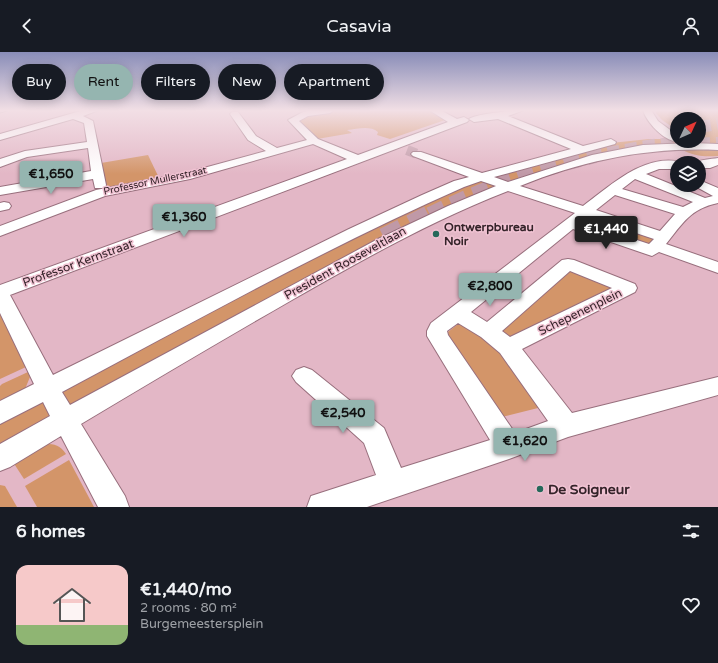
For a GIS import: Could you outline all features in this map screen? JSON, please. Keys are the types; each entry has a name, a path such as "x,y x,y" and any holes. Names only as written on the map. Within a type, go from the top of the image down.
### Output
{"street":[{"path":"0,137 20,131"},
{"path":"90,131 101,193"},
{"path":"247,131 252,138 276,152"},
{"path":"304,131 314,141 358,159"},
{"name":"Professor Kernstraat","path":"0,293 431,131"},
{"path":"536,131 580,149"},
{"name":"President Rooseveltlaan","path":"0,413 354,232 427,198 481,177 580,149 641,138 670,140"},
{"name":"Professor Mullerstraat","path":"0,231 101,193 190,175 314,141"},
{"name":"President Rooseveltlaan","path":"0,458 65,420 387,240 469,201 558,168 626,151 670,143"},
{"path":"1,171 25,154 92,144"},
{"path":"393,145 507,186 577,217 718,268"},
{"name":"President Rooseveltlaan","path":"706,145 718,147"},
{"path":"509,447 438,336 438,328 577,217 634,174 657,166 670,165"},
{"path":"657,166 670,171"},
{"path":"0,191 98,174"},
{"path":"634,174 711,201"},
{"path":"706,187 718,193"},
{"path":"612,190 684,212"},
{"path":"657,245 684,212 711,201"},
{"name":"Schepenenplein","path":"488,332 568,264 628,288 508,347"},
{"path":"0,293 65,420 114,507"},
{"path":"457,312 508,347 566,426"},
{"path":"304,376 375,436 393,483"},
{"path":"322,507 509,447 566,426 718,386"}],"shaded area":[{"path":"309,131 349,131 352,133 317,139"},
{"path":"377,131 412,131 390,139 377,135"},
{"path":"706,131 718,131 718,156 699,156 681,149 711,149 706,146"},
{"path":"665,139 670,141 670,145 642,147 487,192 0,455 0,417 306,258 471,183 611,143"},
{"path":"148,155 160,180 106,190 101,163"},
{"path":"585,213 662,238 650,250 573,223"},
{"path":"572,267 621,288 511,342 499,332"},
{"path":"0,314 26,367 0,379"},
{"path":"463,320 489,338 542,407 498,418 451,348 448,332"},
{"path":"28,372 30,377 25,389 0,408 0,386"},
{"path":"45,444 57,446 66,454 24,479 11,459"},
{"path":"69,460 94,507 37,507 25,486"},
{"path":"0,485 5,486 17,507 0,507"}],"tunnel":[{"path":"594,155 670,143"},
{"path":"706,143 718,143"},
{"path":"407,150 417,154"},
{"path":"430,215 511,180 594,155"},
{"path":"384,238 430,215"}],"place":[{"name":"Ontwerpbureau Noir","path":"436,234"},
{"name":"De Soigneur","path":"540,489"}]}
